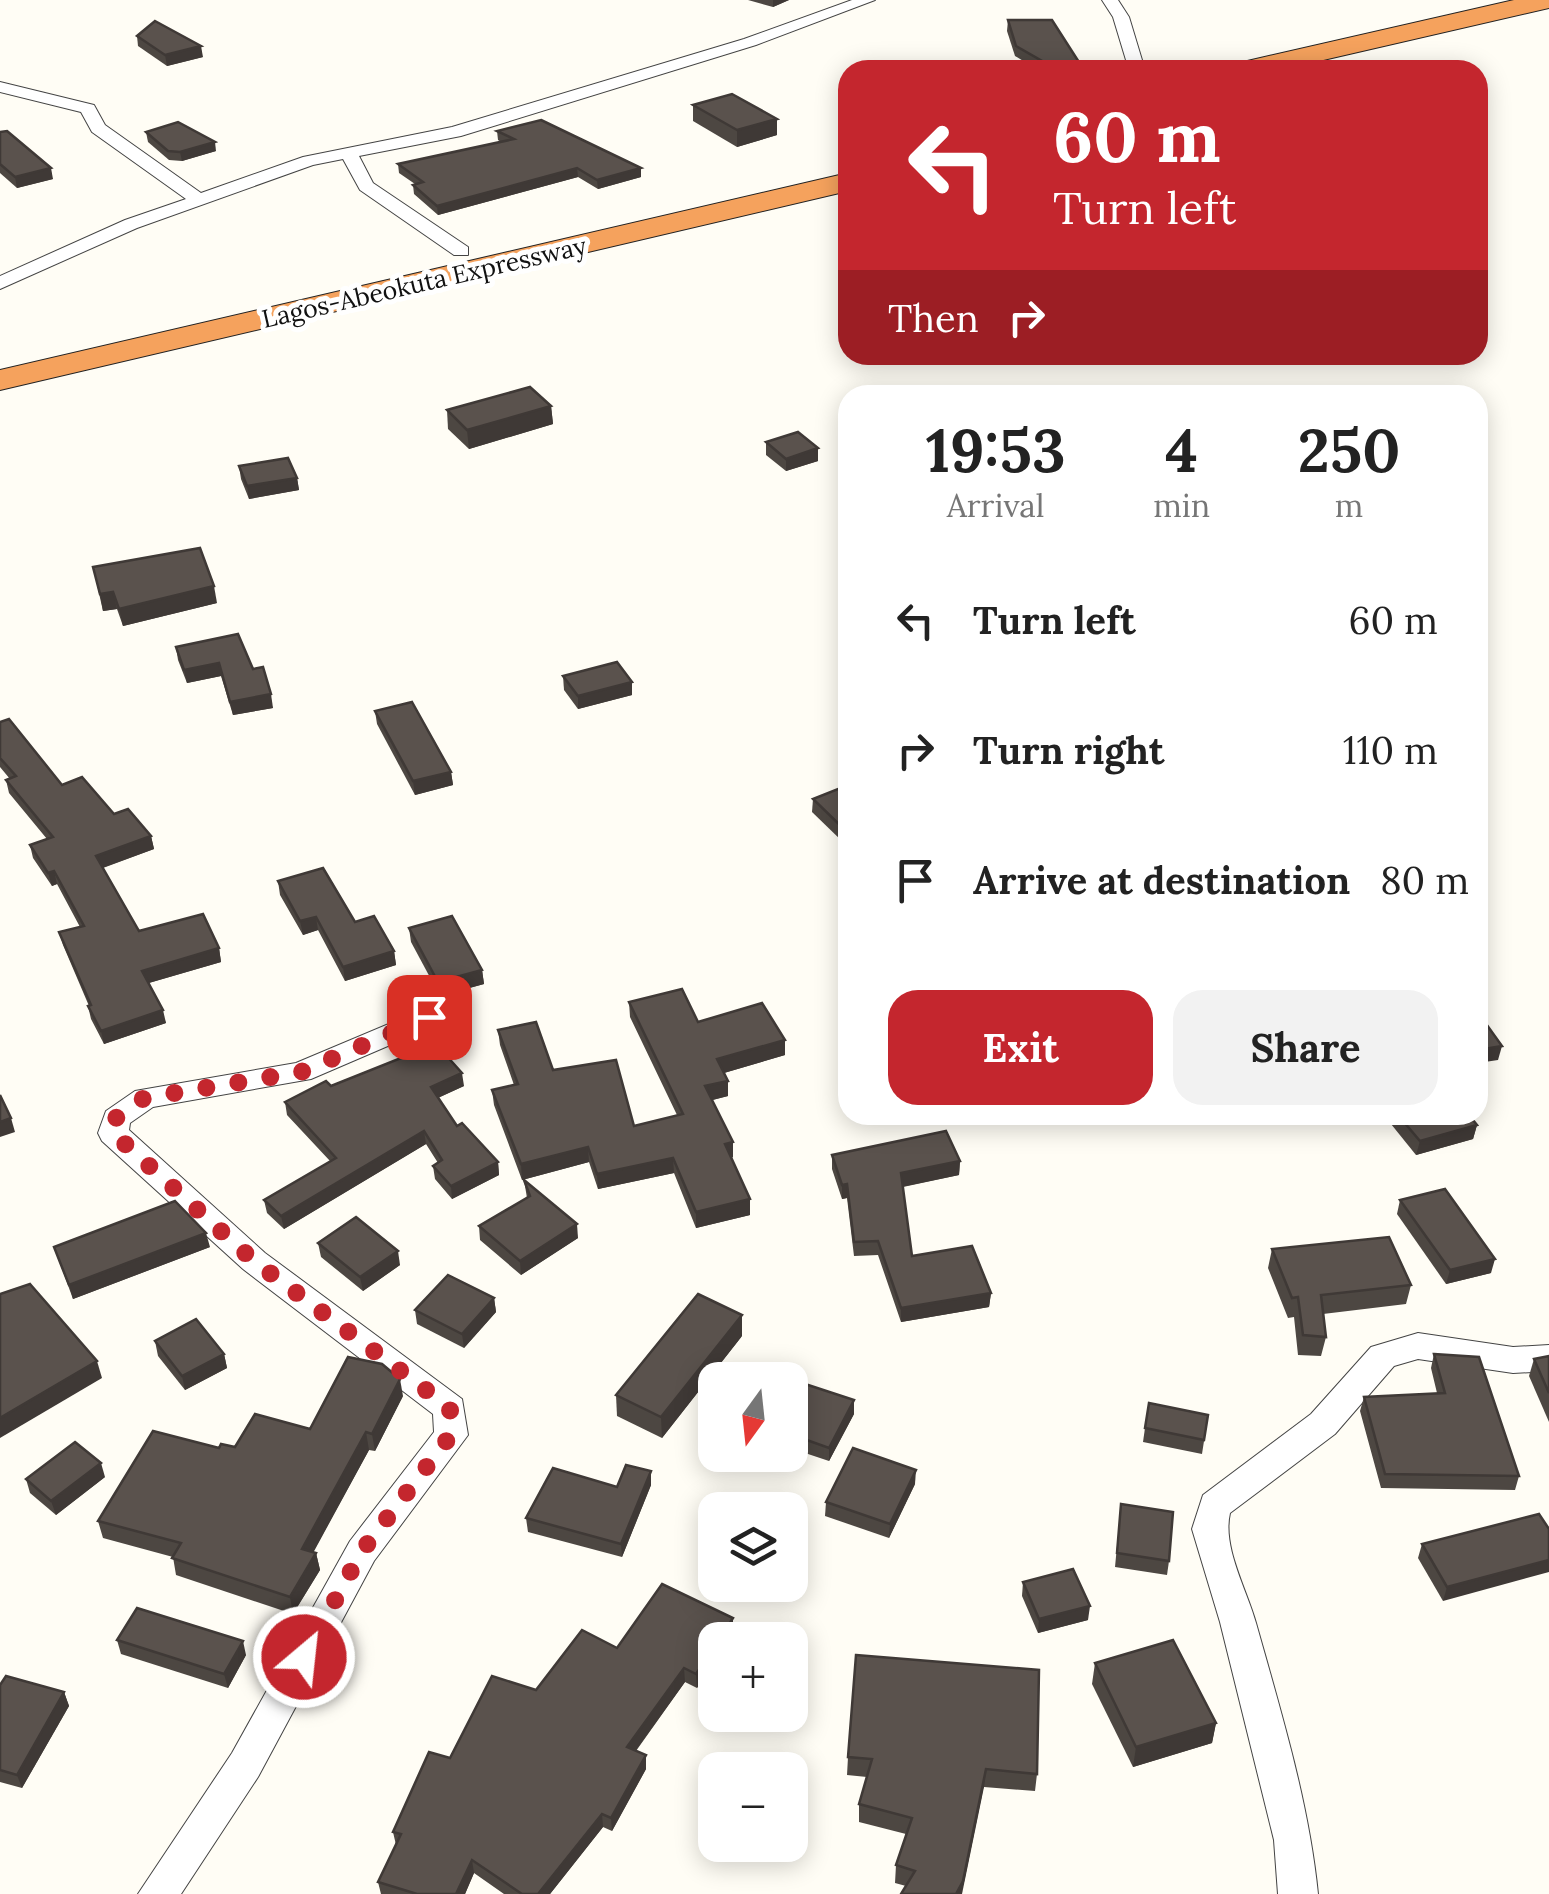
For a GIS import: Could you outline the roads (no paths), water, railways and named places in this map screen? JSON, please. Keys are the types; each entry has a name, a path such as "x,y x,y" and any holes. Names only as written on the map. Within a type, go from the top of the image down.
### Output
{"highway":[{"path":"1291,60 1543,9"},
{"path":"1353,60 1543,9"},
{"name":"Lagos-Abeokuta Expressway","path":"0,358 838,163"},
{"name":"Lagos-Abeokuta Expressway","path":"0,380 838,184"}],"street":[{"path":"0,283 131,224 309,161 350,156 523,112 750,42 867,0"},
{"path":"1110,0 1122,17 1134,60"},
{"path":"0,87 29,96 53,96 88,109 98,128 198,199"},
{"path":"350,156 366,186 461,251"},
{"path":"158,1894 245,1766 362,1551 451,1435 454,1422 450,1408 226,1235 113,1133 116,1118 144,1098 301,1072 429,1017"},
{"path":"1298,1894 1293,1840 1238,1622 1209,1529 1215,1506 1323,1424 1383,1356 1418,1346 1513,1360 1549,1358"}]}
